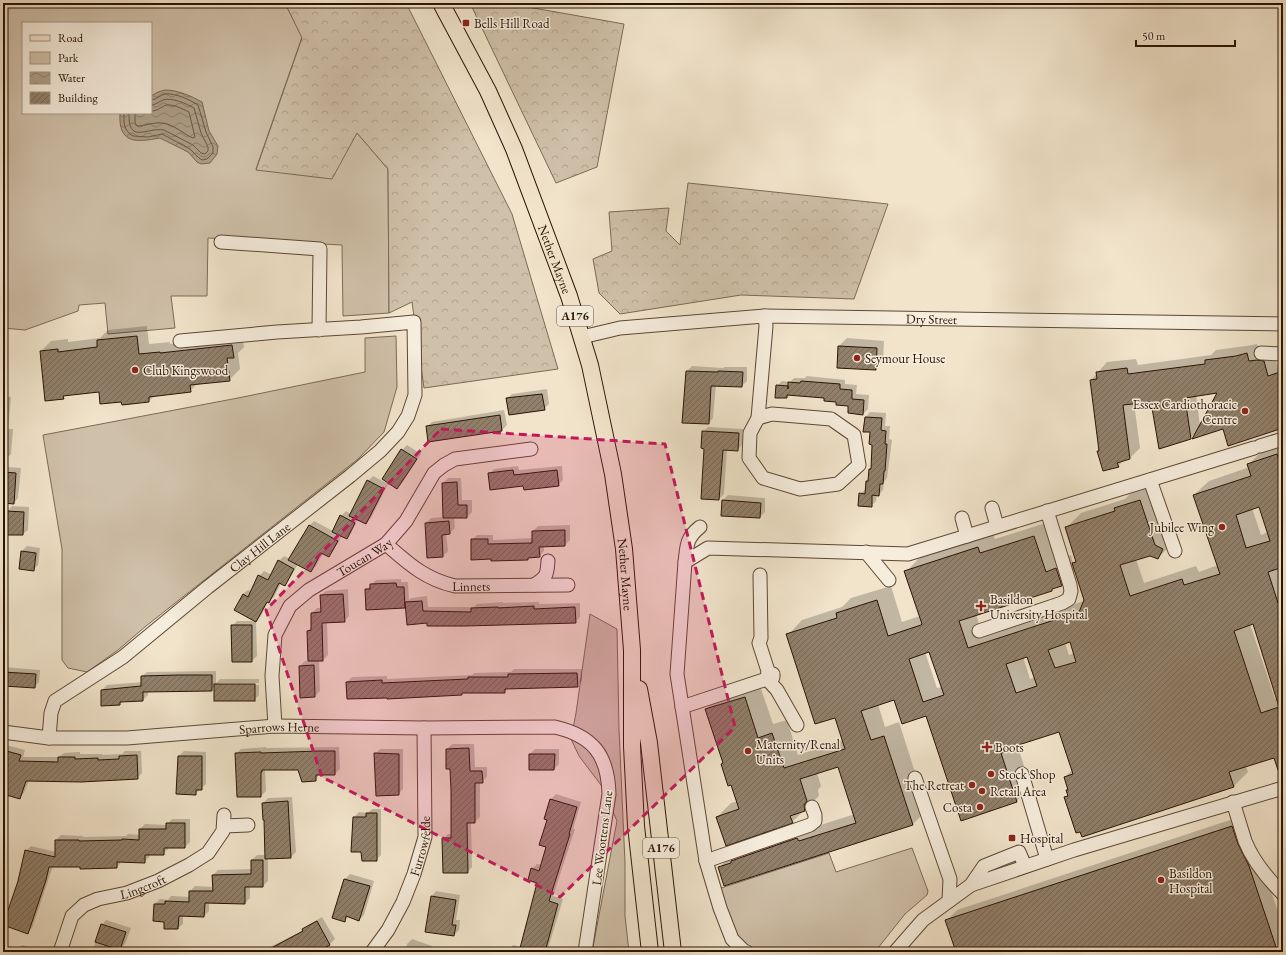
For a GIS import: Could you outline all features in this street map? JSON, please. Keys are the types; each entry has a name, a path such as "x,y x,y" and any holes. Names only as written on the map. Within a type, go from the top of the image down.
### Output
{"main road":[{"name":"Nether Mayne","path":"441,3 488,91 514,149 569,296 590,364 613,474 624,548 632,650 632,746 636,826 650,952"},
{"name":"Nether Mayne","path":"632,650 649,743 673,952"}],"street":[{"path":"180,341 277,332 319,330 320,249 221,242"},
{"name":"Dry Street","path":"582,338 620,328 765,316 1283,324"},
{"path":"758,418 772,414 831,419 854,435 859,465 838,484 800,489 763,478 749,458 750,433 758,418 766,326 765,316"},
{"name":"Clay Hill Lane","path":"49,738 50,713 55,701 123,657 208,587 350,476 380,451 398,432 408,416 415,395 414,322 319,330"},
{"path":"1261,353 1283,354"},
{"path":"686,562 708,548 908,554 1283,439"},
{"name":"Toucan Way","path":"275,726 272,676 275,635 290,606 309,590 386,544 406,521 434,473 444,465 455,459 531,449"},
{"path":"1150,480 1175,551"},
{"path":"992,508 997,526"},
{"path":"979,631 1062,603 1068,599 1071,591 1070,585 1047,511"},
{"path":"962,518 967,536"},
{"path":"700,527 693,533 688,542 677,674 706,861 720,908 732,939 744,951 747,952"},
{"name":"Linnets","path":"386,544 412,567 441,583 455,586 476,587 568,585"},
{"path":"866,552 890,580"},
{"path":"534,585 545,578 547,574 548,561"},
{"path":"760,575 761,638 758,643 768,671 767,679 777,690 797,725"},
{"path":"682,707 767,679"},
{"name":"Sparrows Herne","path":"3,732 49,738 126,738 275,726 424,728 555,727"},
{"name":"Lee Woottens Lane","path":"555,727 575,733 591,744 606,767 608,781 609,794 586,952"},
{"name":"Furrowfelde","path":"372,952 388,930 403,902 414,874 425,837 424,728"},
{"path":"1022,774 1047,859"},
{"path":"915,778 950,879 949,901"},
{"path":"894,952 923,920 971,885 1089,845 1283,788"},
{"path":"1233,802 1246,842 1268,878 1283,894"},
{"path":"706,861 810,825 815,821 815,815 812,807"},
{"name":"Lingcroft","path":"60,952 72,916 84,905 98,899 127,893 158,881 189,865 208,853 223,831 224,820 248,825"}],"highlighted area":[{"path":"441,429 665,444 735,727 560,897 322,777 266,610"}],"green space":[{"path":"3,3 285,3 302,37 256,169 357,133 388,169 389,313 343,316 342,245 208,238 207,296 171,296 175,328 108,334 105,303 79,305 78,311 25,330 3,328"},
{"path":"285,3 406,3 512,214 558,369 424,388 412,302 389,313 388,169 357,133 332,179 256,170 302,38"},
{"path":"470,3 505,3 624,24 597,167 556,183"},
{"path":"688,183 888,204 854,299 741,295 620,314 599,293 593,259 612,251 609,212 669,208 666,231 680,245"},
{"path":"396,336 397,387 384,432 358,459 146,626 118,650 87,672 68,668 62,660 62,549 43,435 365,372 365,338"},
{"path":"590,614 617,629 619,729 625,863 625,916 629,952 592,952 617,821 601,785 579,756 571,739"},
{"path":"912,848 928,891 927,895 905,914 878,948 868,952 763,952 744,946 737,939 718,889 829,853 836,872"}],"water":[{"path":"170,90 180,92 202,102 209,131 218,146 217,154 210,163 201,164 197,162 188,152 160,138 144,140 131,139 122,131 120,114 152,114 152,95 158,92"}],"building":[{"name":"Club Kingswood","path":"137,336 139,354 232,345 234,358 227,358 230,381 190,385 191,392 149,397 149,402 122,405 121,402 100,404 99,392 63,396 64,399 45,401 40,351 58,349 58,352 97,347 97,340"},
{"name":"Seymour House","path":"838,346 877,348 876,370 837,368"},
{"name":"Essex Cardiothoracic Centre","path":"1247,353 1249,361 1264,361 1268,376 1283,371 1283,428 1228,446 1223,429 1192,439 1217,393 1185,398 1191,439 1159,449 1151,402 1123,405 1130,459 1117,463 1119,467 1103,471 1097,451 1099,451 1090,380 1097,379 1096,372 1127,368 1128,374 1205,364 1205,360"},
{"path":"686,371 743,372 742,387 711,386 709,424 682,423"},
{"path":"801,381 840,384 840,389 852,390 852,399 864,400 863,415 848,413 848,406 836,405 836,402 824,401 824,398 787,395 787,398 775,398 776,385 788,386 788,382 800,383"},
{"path":"542,394 545,410 509,415 506,398"},
{"path":"500,415 502,431 428,442 426,426"},
{"path":"865,417 882,418 881,430 886,431 885,444 887,444 883,484 880,484 879,496 872,495 872,507 858,506 859,493 865,494 866,481 868,481 869,469 871,469 872,445 869,444 870,432 863,432"},
{"path":"702,431 739,433 738,451 723,450 719,500 701,499 704,449 701,448"},
{"path":"401,449 417,459 397,489 382,479"},
{"path":"1277,454 1283,472 1283,567 1268,572 1278,603 1283,601 1283,779 1281,779 1274,758 1229,772 1234,787 1082,837 1080,832 1076,833 1064,797 1068,796 1066,790 1068,790 1064,777 1073,774 1059,732 1006,749 1006,752 1001,753 1017,802 961,821 926,716 902,724 894,700 861,711 871,740 884,736 913,825 724,886 718,867 797,838 799,841 856,823 838,767 800,779 807,801 804,805 805,811 790,816 793,823 726,846 716,817 739,809 731,785 728,786 721,764 723,763 705,709 745,697 758,738 772,733 784,768 845,749 835,718 815,724 786,634 837,618 836,613 877,600 888,636 921,625 922,624 904,571 978,547 980,553 1034,536 1046,572 1056,568 1062,586 1052,589 1052,591 959,621 968,648 1079,612 1084,600 1072,563 1076,562 1065,527 1115,511 1114,508 1140,500 1155,545 1163,549 1158,559 1150,556 1120,565 1130,596 1182,579 1184,585 1220,574 1193,495 1251,476 1247,464","holes":["1259,507 1270,541 1246,548 1236,515","1253,624 1279,707 1261,713 1234,631","1070,642 1076,662 1055,668 1048,650","929,652 944,695 923,702 909,659","1027,657 1037,686 1016,693 1006,664"]},
{"path":"513,470 514,475 557,470 559,486 524,490 523,486 490,490 488,473"},
{"path":"3,472 16,473 14,504 3,503"},
{"path":"367,480 384,489 366,524 349,516"},
{"path":"457,482 458,505 467,505 467,518 443,518 442,483"},
{"path":"722,500 761,503 760,518 721,516"},
{"path":"6,511 24,512 23,535 5,535"},
{"path":"340,515 355,523 347,539 332,532"},
{"path":"449,521 450,534 442,535 443,557 427,558 425,523"},
{"path":"309,525 338,541 329,557 321,553 311,572 288,560"},
{"path":"565,530 565,546 539,547 540,557 528,558 528,560 471,560 471,539 488,539 488,544 532,543 532,531"},
{"path":"21,551 36,553 34,571 19,569"},
{"path":"278,560 294,569 285,586 279,583 269,603 267,602 256,622 234,610 243,594 248,597 258,575 268,580"},
{"path":"396,583 397,587 404,587 405,608 366,610 365,589 370,589 370,584"},
{"path":"343,594 345,622 322,623 323,661 308,661 307,631 311,630 311,613 321,612 320,595"},
{"path":"422,601 423,611 471,612 471,608 534,606 534,609 575,607 576,623 427,626 427,623 407,625 405,602"},
{"path":"231,625 252,625 252,662 232,662"},
{"path":"314,665 315,697 300,698 299,666"},
{"path":"3,672 36,674 35,688 3,686"},
{"path":"577,673 578,687 505,689 505,693 462,693 462,695 387,699 347,699 346,682 382,680 382,683 468,679 468,677 508,677 508,674"},
{"path":"212,675 212,691 143,692 143,701 120,702 120,705 101,706 101,690 141,686 141,676"},
{"path":"214,684 255,684 255,701 214,701"},
{"path":"469,748 470,771 482,771 483,783 475,783 475,823 467,823 468,873 443,873 442,838 451,838 450,769 446,769 446,749"},
{"path":"3,750 21,755 19,761 58,762 58,757 75,757 75,759 98,758 98,760 119,759 119,756 137,755 138,779 81,782 26,781 20,799 3,794"},
{"path":"335,751 335,775 316,775 316,781 302,782 298,770 262,770 261,797 237,797 235,753"},
{"path":"374,753 399,754 399,795 376,796"},
{"path":"529,754 555,754 554,770 529,770"},
{"path":"178,756 202,756 202,790 196,790 196,795 176,794"},
{"path":"550,799 577,807 549,901 558,904 545,952 519,952 537,883 528,880 531,868 539,871 546,847 539,845 547,820 544,819"},
{"path":"288,801 291,858 265,859 262,803"},
{"path":"366,813 377,813 377,861 362,861 361,852 351,852 353,817 366,817"},
{"path":"166,823 185,823 185,848 164,848 164,855 145,855 145,863 117,862 117,868 80,869 80,867 49,867 28,934 3,925 18,881 25,850 55,857 55,840 139,840 139,829 166,829"},
{"name":"Basildon Hospital","path":"1232,826 1238,844 1249,866 1276,947 1260,952 956,952 945,920"},
{"path":"251,860 263,860 263,887 245,887 245,904 205,903 204,917 179,916 178,929 164,929 164,922 153,921 154,904 165,904 165,901 189,902 189,891 213,891 212,875 251,874"},
{"path":"344,879 370,886 359,921 346,916 345,922 332,918"},
{"path":"431,896 456,900 452,925 456,925 454,936 425,932"},
{"path":"317,921 330,945 318,952 264,952 303,931 302,929"},
{"path":"101,924 126,932 120,950 95,942"}],"place":[{"name":"Bells Hill Road","path":"466,23"},
{"name":"Seymour House","path":"857,358"},
{"name":"Club Kingswood","path":"135,370"},
{"name":"Essex Cardiothoracic Centre","path":"1245,411"},
{"name":"Jubilee Wing","path":"1222,527"},
{"name":"Basildon University Hospital","path":"981,606"},
{"name":"Boots","path":"987,747"},
{"name":"Maternity/Renal Units","path":"748,751"},
{"name":"Stock Shop","path":"991,774"},
{"name":"The Retreat","path":"972,785"},
{"name":"Retail Area","path":"982,791"},
{"name":"Costa","path":"980,807"},
{"name":"Hospital","path":"1012,838"},
{"name":"Basildon Hospital","path":"1161,880"}]}
